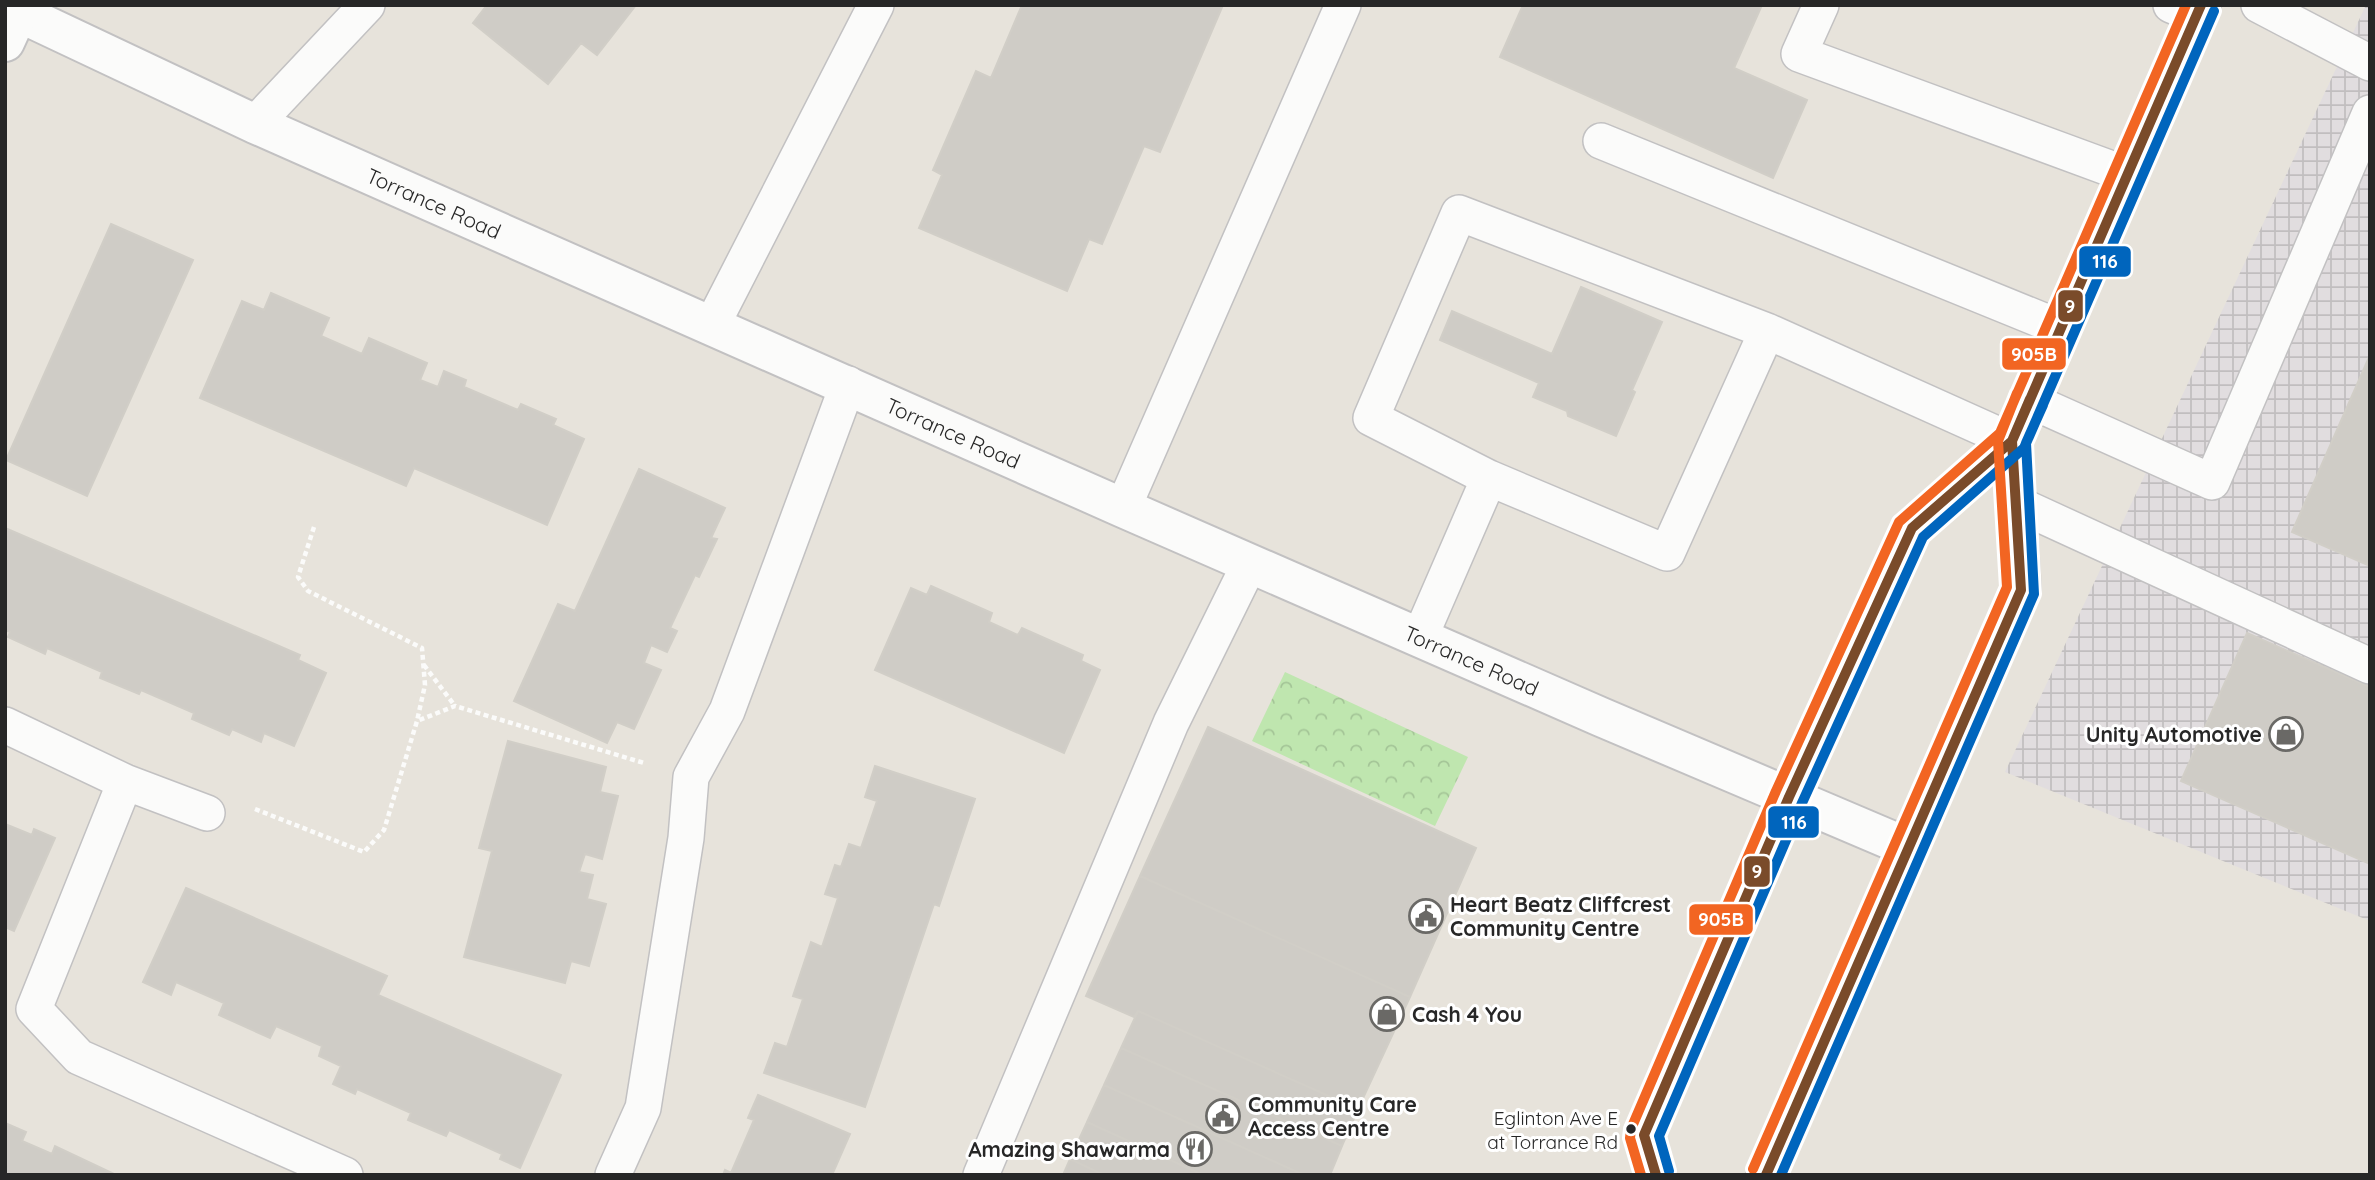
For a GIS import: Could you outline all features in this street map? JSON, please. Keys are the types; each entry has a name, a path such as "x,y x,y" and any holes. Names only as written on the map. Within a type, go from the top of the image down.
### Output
{"main road":[{"path":"1766,1175 2021,590 2012,441 2128,175 2190,9"},
{"path":"1656,1175 1644,1135 1788,797 1912,527 2012,441"}],"street":[{"name":"Torrance Road","path":"13,16 1123,508 1907,847"}],"lane":[{"path":"255,124 367,5"},
{"path":"712,325 876,5"},
{"path":"1123,508 1343,5"},
{"path":"1821,5 1799,54 2128,175"},
{"path":"2259,5 2370,63"},
{"path":"2029,400 2212,482 2370,113"},
{"path":"1601,141 2061,328"},
{"path":"1767,331 1667,553 1489,478 1371,418 1459,213 1767,331 2012,441"},
{"path":"613,1175 643,1108 686,838 691,777 727,711 848,384"},
{"path":"1420,637 1489,478"},
{"path":"2015,503 2370,666"},
{"path":"981,1175 1171,723 1250,563"},
{"path":"5,725 125,782 207,813"},
{"path":"125,782 34,1009 79,1057 345,1175"}],"path":[{"path":"207,813 208,796 241,804 365,852 384,830 425,685 422,648 308,591 298,577 314,527"},
{"path":"424,664 455,706 691,777"},
{"path":"417,721 455,706"}],"shaded area":[{"path":"2366,5 2370,5 2370,921 2005,772"}],"green space":[{"path":"1285,672 1468,757 1435,826 1252,741"}],"building":[{"path":"487,5 636,5 597,55 581,43 548,84 473,23"},
{"path":"1022,5 1223,5 1160,152 1144,146 1102,244 1089,239 1067,291 919,228 942,175 933,170 976,71 991,78"},
{"path":"1523,5 1762,5 1734,68 1807,100 1773,178 1500,57"},
{"path":"111,224 193,260 87,496 6,460"},
{"path":"1581,287 1662,322 1632,390 1635,392 1616,436 1568,416 1567,411 1533,397 1539,383 1440,340 1452,311 1552,354"},
{"path":"271,293 329,318 321,336 362,354 369,338 427,363 420,380 438,387 444,371 466,380 464,387 518,410 521,404 556,419 553,425 584,439 547,525 414,468 406,486 200,398 242,301 264,310"},
{"path":"2370,355 2370,566 2292,532"},
{"path":"639,469 725,508 711,538 717,539 699,577 695,575 670,628 677,631 667,652 651,645 644,663 661,670 634,729 617,722 607,743 514,701 558,604 575,611"},
{"path":"5,528 300,655 298,660 326,673 294,746 264,733 261,742 232,729 229,735 192,719 194,713 141,690 139,694 100,678 102,672 47,648 45,654 8,637 10,632 5,630"},
{"path":"931,586 992,613 989,622 1018,635 1022,628 1083,655 1081,661 1100,670 1064,753 875,670 911,588 927,595"},
{"name":"Unity Automotive","path":"2247,633 2370,687 2370,864 2181,781"},
{"path":"1208,727 1476,848 1410,997 1140,876"},
{"path":"508,741 606,767 600,792 618,796 602,859 585,854 579,872 593,875 587,899 606,904 589,966 571,961 565,983 464,957 492,851 479,848"},
{"path":"875,766 975,799 939,906 934,904 865,1107 764,1073 775,1043 787,1047 803,999 793,996 811,942 822,947 838,898 825,894 835,865 841,867 849,844 861,848 877,801 865,797"},
{"path":"5,824 32,835 34,829 55,838 14,931 5,927"},
{"path":"1140,876 1410,997 1358,1109 1138,1011 1134,1017 1086,996"},
{"path":"186,888 387,976 378,995 561,1075 520,1168 500,1159 502,1154 449,1130 446,1136 408,1120 411,1113 357,1089 355,1094 333,1084 341,1066 319,1056 322,1046 276,1026 270,1038 219,1015 224,1003 176,982 171,995 143,982"},
{"path":"1138,1011 1358,1109 1342,1146 1121,1048"},
{"name":"Community Care Access Centre","path":"1121,1048 1342,1146 1330,1175 1304,1175 1104,1085"},
{"name":"Amazing Shawarma","path":"1104,1085 1304,1175 1203,1175 1087,1122"},
{"path":"758,1095 850,1134 832,1175 723,1175 725,1170 731,1173 754,1120 748,1118"},
{"path":"1087,1122 1203,1175 1104,1175 1070,1159"},
{"path":"5,1123 26,1132 22,1141 52,1154 55,1146 116,1175 5,1175"},
{"path":"1070,1159 1104,1175 1063,1175"}],"transit line":[{"name":"905B","path":"1641,1175 1630,1138 1631,1129 1776,791 1899,522 2000,433 2186,5"},
{"name":"9","path":"1656,1175 1644,1135 1789,797 1912,528 2012,441 2201,5"},
{"name":"116","path":"1669,1171 1659,1136 1802,803 1923,537 2024,448 2214,11"},
{"name":"905B","path":"1753,1169 2007,587 1998,441 2017,393"},
{"name":"9","path":"1766,1175 2021,590 2012,441 2030,399"},
{"name":"116","path":"1781,1175 2034,594 2026,443 2043,405"}],"place":[{"name":"Unity Automotive","path":"2286,734"},
{"name":"Heart Beatz Cliffcrest Community Centre","path":"1426,916"},
{"name":"Cash 4 You","path":"1387,1014"},
{"name":"Community Care Access Centre","path":"1223,1116"},
{"name":"Eglinton Ave E at Torrance Rd","path":"1631,1129"},
{"name":"Amazing Shawarma","path":"1195,1149"}]}
